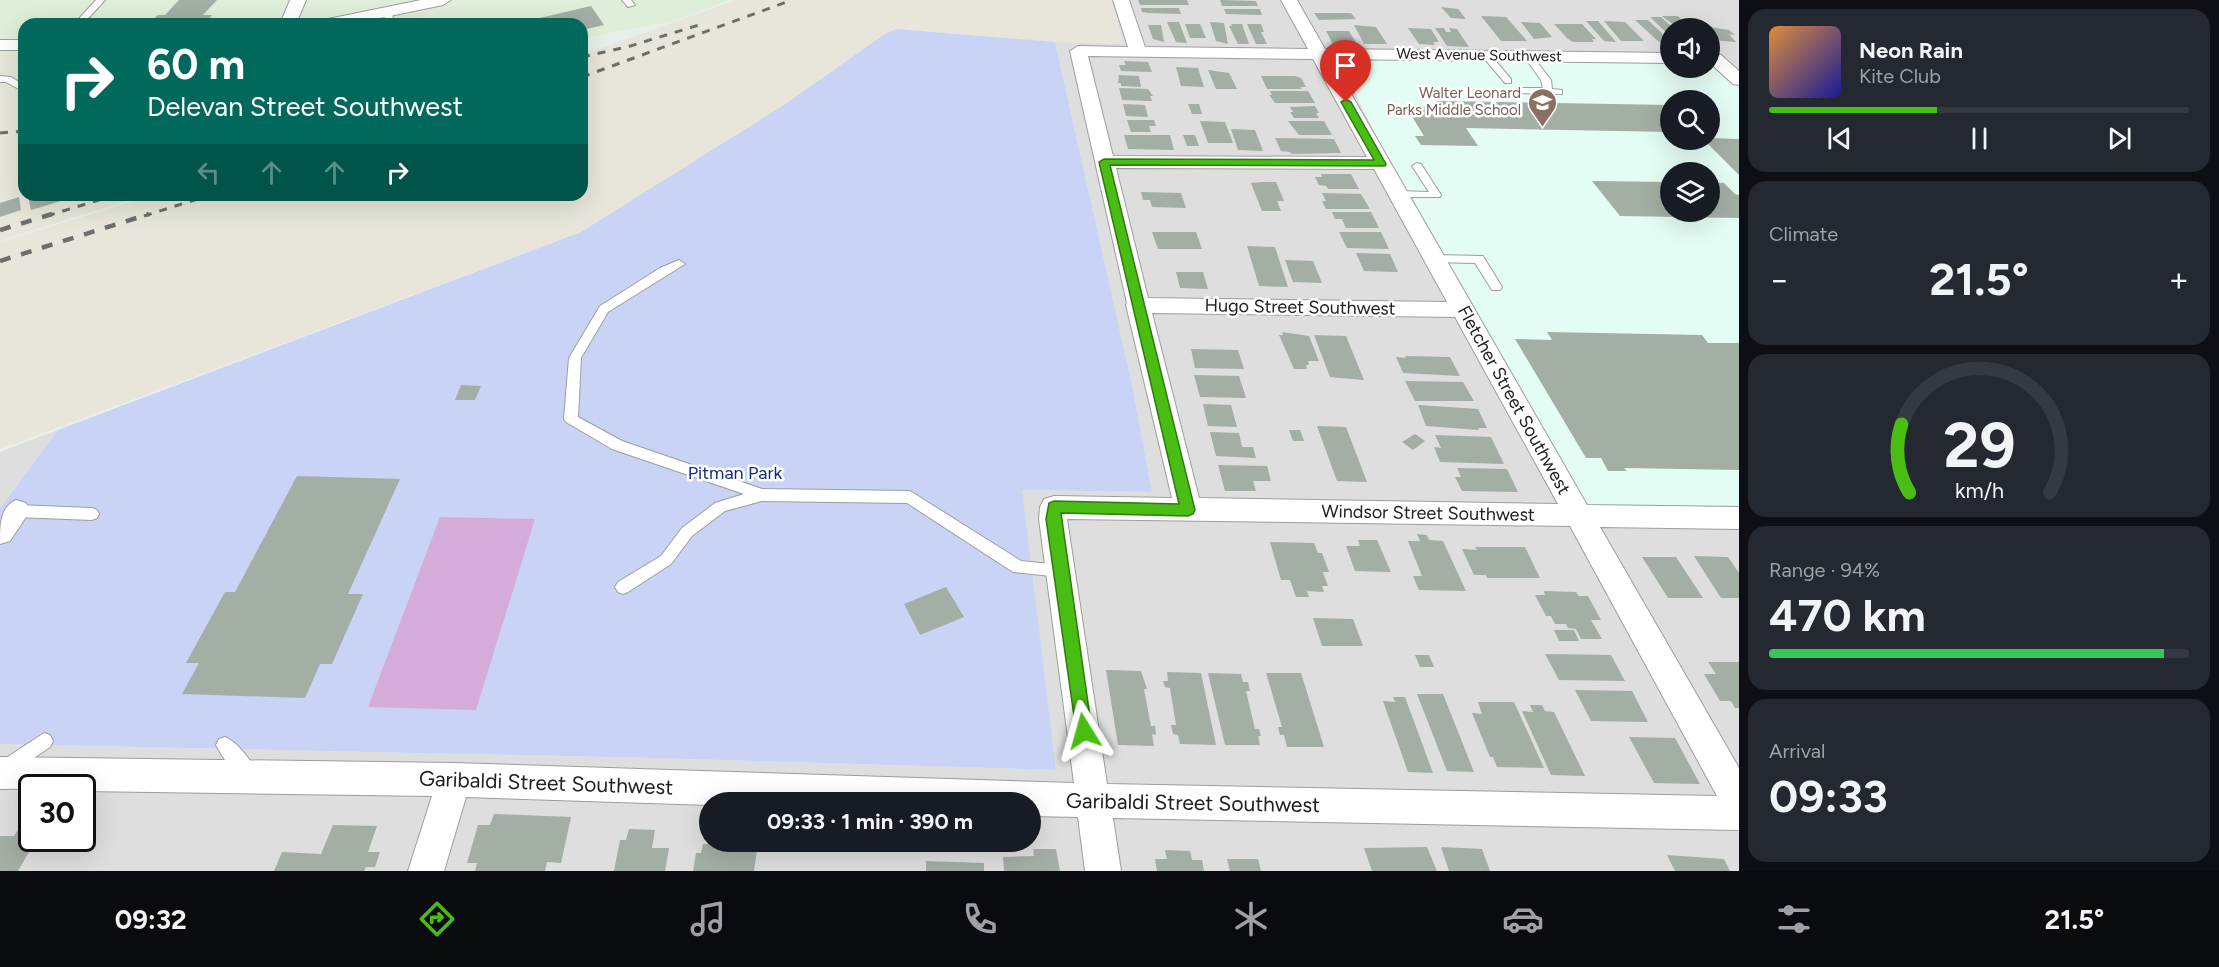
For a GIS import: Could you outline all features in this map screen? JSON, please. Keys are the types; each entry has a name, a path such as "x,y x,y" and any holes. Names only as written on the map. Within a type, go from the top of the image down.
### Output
{"street":[{"path":"290,18 298,0"},
{"path":"389,18 443,0"},
{"path":"1121,0 1138,51"},
{"name":"Fletcher Street Southwest","path":"1289,0 1739,801"},
{"path":"0,45 18,45"},
{"name":"West Avenue Southwest","path":"1104,162 1077,51 1660,58"},
{"path":"1720,59 1739,59"},
{"path":"1720,65 1739,80"},
{"path":"1188,510 1104,162 1381,164"},
{"name":"Hugo Street Southwest","path":"1137,305 1463,310"},
{"name":"Windsor Street Southwest","path":"1060,571 1053,519 1054,507 1739,518"},
{"path":"0,533 16,511"},
{"path":"1060,571 1103,871"},
{"name":"Garibaldi Street Southwest","path":"0,773 454,780 1094,801 1739,813"},
{"path":"426,871 454,780"}],"lane":[{"path":"84,18 101,0"},
{"path":"1486,55 1508,81"},
{"path":"1527,55 1546,80 1548,88 1544,92"},
{"path":"0,79 8,79 18,85"},
{"path":"1517,91 1559,92"},
{"path":"1398,194 1433,195 1418,166"},
{"path":"1472,248 1496,287"},
{"path":"1434,259 1479,259"},
{"path":"679,264 604,309 575,358 571,419 617,445 762,495"},
{"path":"623,587 666,560 687,531 720,507 762,495 910,497 1018,567 1060,571"},
{"path":"16,511 92,514"},
{"path":"0,773 44,741"},
{"path":"225,745 251,777"}],"shaded area":[{"path":"0,0 730,0 674,21 588,37 588,18 18,18 18,201 125,201 0,241"},
{"path":"736,0 1111,0 1123,44 1054,42 908,30 914,25 581,232 0,449 0,242 134,201 588,201 588,53"},
{"path":"1111,0 1739,0 1739,871 0,871 0,744 656,758 1056,770 1021,490 1152,492 1132,385 1055,42 1123,43"},
{"path":"427,11 429,18 393,18"},
{"path":"1334,53 1660,59 1660,78 1720,78 1720,71 1739,88 1739,528 1576,526"},
{"path":"0,54 18,55 18,201 125,201 0,241"},
{"path":"58,430 7,498 0,508 0,452"},
{"path":"440,517 535,519 476,710 368,707"}],"green space":[{"name":"Pitman Park","path":"896,29 1055,42 1132,385 1152,492 1022,490 1056,770 656,758 0,744 0,508 58,430 581,232 784,105 885,34"}],"building":[{"path":"179,0 217,0 203,15 212,15 210,18 155,18 158,15 165,15"},
{"path":"1138,0 1187,0 1189,5 1140,5"},
{"path":"1220,0 1256,1 1258,6 1222,6"},
{"path":"591,6 604,25 588,29 588,18 540,18"},
{"path":"1441,7 1458,9 1466,19 1451,18"},
{"path":"1141,8 1179,8 1181,14 1148,13 1142,12"},
{"path":"1224,9 1260,9 1262,15 1226,14"},
{"path":"1314,13 1351,13 1356,19 1319,20"},
{"path":"1481,16 1506,17 1527,41 1501,41"},
{"path":"1662,16 1680,18 1665,18"},
{"path":"1650,17 1662,18 1660,18 1660,27"},
{"path":"1635,20 1648,20 1660,31 1659,42"},
{"path":"1586,21 1598,21 1616,42 1604,41"},
{"path":"1604,21 1625,22 1644,41 1621,41"},
{"path":"1167,22 1179,22 1187,43 1176,42"},
{"path":"1210,22 1224,23 1228,44 1216,41"},
{"path":"1521,22 1540,23 1552,37 1534,39"},
{"path":"1185,24 1200,24 1206,38 1190,38"},
{"path":"1231,24 1242,24 1249,44 1238,44 1229,26 1232,26"},
{"path":"1247,24 1261,24 1264,32 1261,32 1267,44 1256,44"},
{"path":"1554,24 1582,24 1596,39 1592,39 1594,42 1573,42"},
{"path":"1148,25 1161,25 1164,42 1153,39"},
{"path":"1354,25 1376,27 1387,44 1364,44"},
{"path":"1408,28 1431,29 1439,42 1433,42 1435,45 1419,44"},
{"path":"1435,28 1444,28 1446,32 1451,32 1449,28 1457,29 1469,47 1447,46"},
{"path":"1720,29 1729,30 1735,35 1729,34 1736,42 1720,41"},
{"path":"1326,31 1349,31 1358,46 1352,46 1353,48 1334,46"},
{"path":"1124,61 1148,62 1152,72 1121,71 1119,65 1126,65"},
{"path":"1176,67 1198,68 1204,87 1181,86"},
{"path":"1208,70 1229,73 1237,89 1216,89"},
{"path":"1119,75 1139,76 1141,87 1121,86 1121,83 1118,83"},
{"path":"1261,76 1295,76 1301,78 1306,87 1267,89"},
{"path":"1119,88 1148,89 1153,96 1150,96 1152,101 1122,100"},
{"path":"1270,91 1308,91 1315,103 1275,103 1269,95 1272,95"},
{"path":"1436,101 1660,105 1660,132 1466,128 1478,146 1421,145 1415,136 1424,136 1406,107 1440,107"},
{"path":"1123,104 1145,105 1148,117 1126,116"},
{"path":"1188,104 1199,104 1202,114 1192,114"},
{"path":"1315,106 1319,118 1294,118 1290,112 1293,112 1290,107"},
{"path":"1127,120 1154,120 1156,126 1149,126 1151,132 1131,132"},
{"path":"1200,121 1225,122 1233,143 1208,143"},
{"path":"1288,121 1324,121 1332,135 1299,135"},
{"path":"1231,129 1255,130 1263,151 1238,150"},
{"path":"1124,135 1170,135 1174,150 1128,149"},
{"path":"1183,135 1195,135 1199,146 1187,146"},
{"path":"1275,138 1334,139 1341,153 1291,154 1281,151"},
{"path":"1720,138 1739,139 1739,175 1714,150 1720,150"},
{"path":"1321,174 1351,174 1359,189 1328,189 1326,186 1319,185 1315,177 1322,177"},
{"path":"1592,181 1660,182 1660,217 1620,216"},
{"path":"1276,182 1284,201 1277,201 1281,211 1262,211 1251,183"},
{"path":"1720,183 1724,183 1739,195 1739,218 1720,218"},
{"path":"1141,192 1181,193 1186,208 1152,207 1150,200 1143,200"},
{"path":"1322,193 1361,194 1370,209 1326,209 1322,201 1326,201"},
{"path":"18,197 21,210 0,217 0,203"},
{"path":"29,201 61,201 31,210"},
{"path":"1332,212 1371,212 1379,228 1346,228 1342,219 1335,219"},
{"path":"1152,232 1196,232 1202,249 1158,249"},
{"path":"1339,232 1381,232 1389,249 1347,248"},
{"path":"1247,246 1275,247 1288,287 1259,286"},
{"path":"1356,253 1390,254 1398,272 1364,271"},
{"path":"1285,260 1313,261 1322,283 1293,282"},
{"path":"1176,272 1203,272 1208,289 1180,288"},
{"path":"1282,332 1309,336 1319,361 1308,361 1307,369 1294,369 1279,335 1283,335"},
{"path":"1547,332 1702,335 1708,343 1739,343 1739,470 1624,468 1627,471 1608,471 1601,458 1586,458 1515,339 1552,340"},
{"path":"1314,335 1346,336 1364,380 1330,377"},
{"path":"1191,349 1238,350 1244,369 1195,368"},
{"path":"1405,356 1450,357 1460,376 1403,373 1396,357 1406,358"},
{"path":"1194,375 1239,376 1246,398 1200,397"},
{"path":"1405,381 1463,382 1474,401 1415,401"},
{"path":"461,385 481,386 475,400 455,400"},
{"path":"1203,404 1231,405 1237,427 1208,426"},
{"path":"1418,405 1478,409 1487,428 1478,428 1479,430 1426,426"},
{"path":"1317,426 1346,427 1367,482 1337,481"},
{"path":"1289,430 1300,430 1304,441 1293,441"},
{"path":"1210,432 1239,433 1242,447 1253,447 1256,458 1216,456"},
{"path":"1415,434 1425,441 1413,450 1402,442"},
{"path":"1435,435 1491,437 1504,464 1440,462 1434,447 1441,448"},
{"path":"1218,465 1267,466 1271,481 1253,481 1256,491 1225,491"},
{"path":"1457,468 1507,469 1518,492 1462,491 1455,477 1461,477"},
{"path":"297,476 400,479 348,594 363,594 332,664 320,664 305,698 182,694 199,663 186,663 225,592 235,592"},
{"path":"1417,534 1427,535 1429,540 1443,541 1466,591 1419,590 1413,576 1422,576 1408,541 1420,541"},
{"path":"1358,540 1377,540 1391,572 1355,571 1346,546 1360,546"},
{"path":"1270,542 1314,543 1318,553 1322,553 1329,572 1323,572 1328,586 1322,586 1324,592 1307,591 1309,597 1296,597 1290,580 1281,580"},
{"path":"1475,547 1525,547 1540,578 1487,578 1486,575 1474,575 1462,549 1477,550"},
{"path":"1694,556 1728,557 1739,573 1739,598 1721,598"},
{"path":"1642,557 1676,557 1703,598 1668,598"},
{"path":"946,587 964,617 920,635 904,604"},
{"path":"1544,591 1576,592 1579,596 1588,596 1601,620 1591,620 1602,639 1581,639 1576,629 1568,628 1566,624 1555,624 1551,616 1546,616 1535,595 1545,595"},
{"path":"1313,618 1353,619 1363,646 1322,646"},
{"path":"1554,630 1574,630 1579,641 1559,641"},
{"path":"1545,654 1611,655 1625,681 1559,680"},
{"path":"1415,655 1429,655 1434,667 1420,667"},
{"path":"1708,662 1739,662 1739,708 1735,708 1731,701 1720,701 1704,674 1716,674"},
{"path":"1106,670 1141,671 1147,689 1144,689 1151,726 1155,726 1156,735 1152,734 1154,746 1118,745"},
{"path":"1167,672 1201,673 1216,745 1180,744 1178,735 1173,734 1171,725 1176,725 1170,688 1165,687 1163,681 1168,681"},
{"path":"1208,673 1241,674 1243,682 1248,682 1250,691 1246,691 1255,729 1259,729 1261,736 1258,736 1260,745 1225,745"},
{"path":"1266,673 1301,673 1324,747 1287,747 1284,735 1280,735 1278,727 1282,727"},
{"path":"1575,690 1632,691 1648,722 1591,721"},
{"path":"1417,694 1443,694 1474,772 1447,771"},
{"path":"1393,697 1405,697 1433,773 1408,772 1383,701 1395,702"},
{"path":"1478,702 1514,702 1544,768 1497,767 1493,757 1490,757 1472,713 1482,714"},
{"path":"1530,705 1542,705 1545,711 1554,712 1585,776 1551,775 1522,711 1533,712"},
{"path":"1629,737 1675,738 1700,784 1654,783"},
{"path":"494,814 571,817 561,863 547,862 545,871 475,871 477,863 467,863 478,825 490,825"},
{"path":"333,825 377,826 368,852 380,852 375,867 366,867 364,871 274,871 282,852 321,854"},
{"path":"629,829 655,830 652,848 669,848 665,871 614,871 620,840 626,840"},
{"path":"18,830 18,852 29,852 18,871 0,871 0,836 14,836"},
{"path":"1427,847 1437,871 1372,871 1364,848"},
{"path":"1441,847 1482,849 1490,871 1449,871"},
{"path":"1041,849 1056,849 1060,871 1004,871 1003,857 1034,856 1033,852 1041,852"},
{"path":"1165,850 1190,851 1192,860 1202,860 1204,871 1157,871 1155,859 1167,859"},
{"path":"757,852 754,871 693,871 696,853"},
{"path":"1667,855 1724,859 1730,871 1675,871"},
{"path":"1227,859 1258,859 1261,871 1230,871"},
{"path":"926,861 984,863 984,871 926,871"}],"railway":[{"path":"588,75 792,0"},
{"path":"588,56 627,47 699,25"},
{"path":"0,133 18,132"},
{"path":"47,216 96,201"},
{"path":"144,216 191,201"},
{"path":"0,230 52,214"},
{"path":"0,261 149,214"}],"place":[{"name":"Walter Leonard Parks Middle School","path":"1542,128"}],"route":[{"path":"1084,731 1053,519 1054,507 1188,510 1104,162 1381,164 1346,102"}]}
